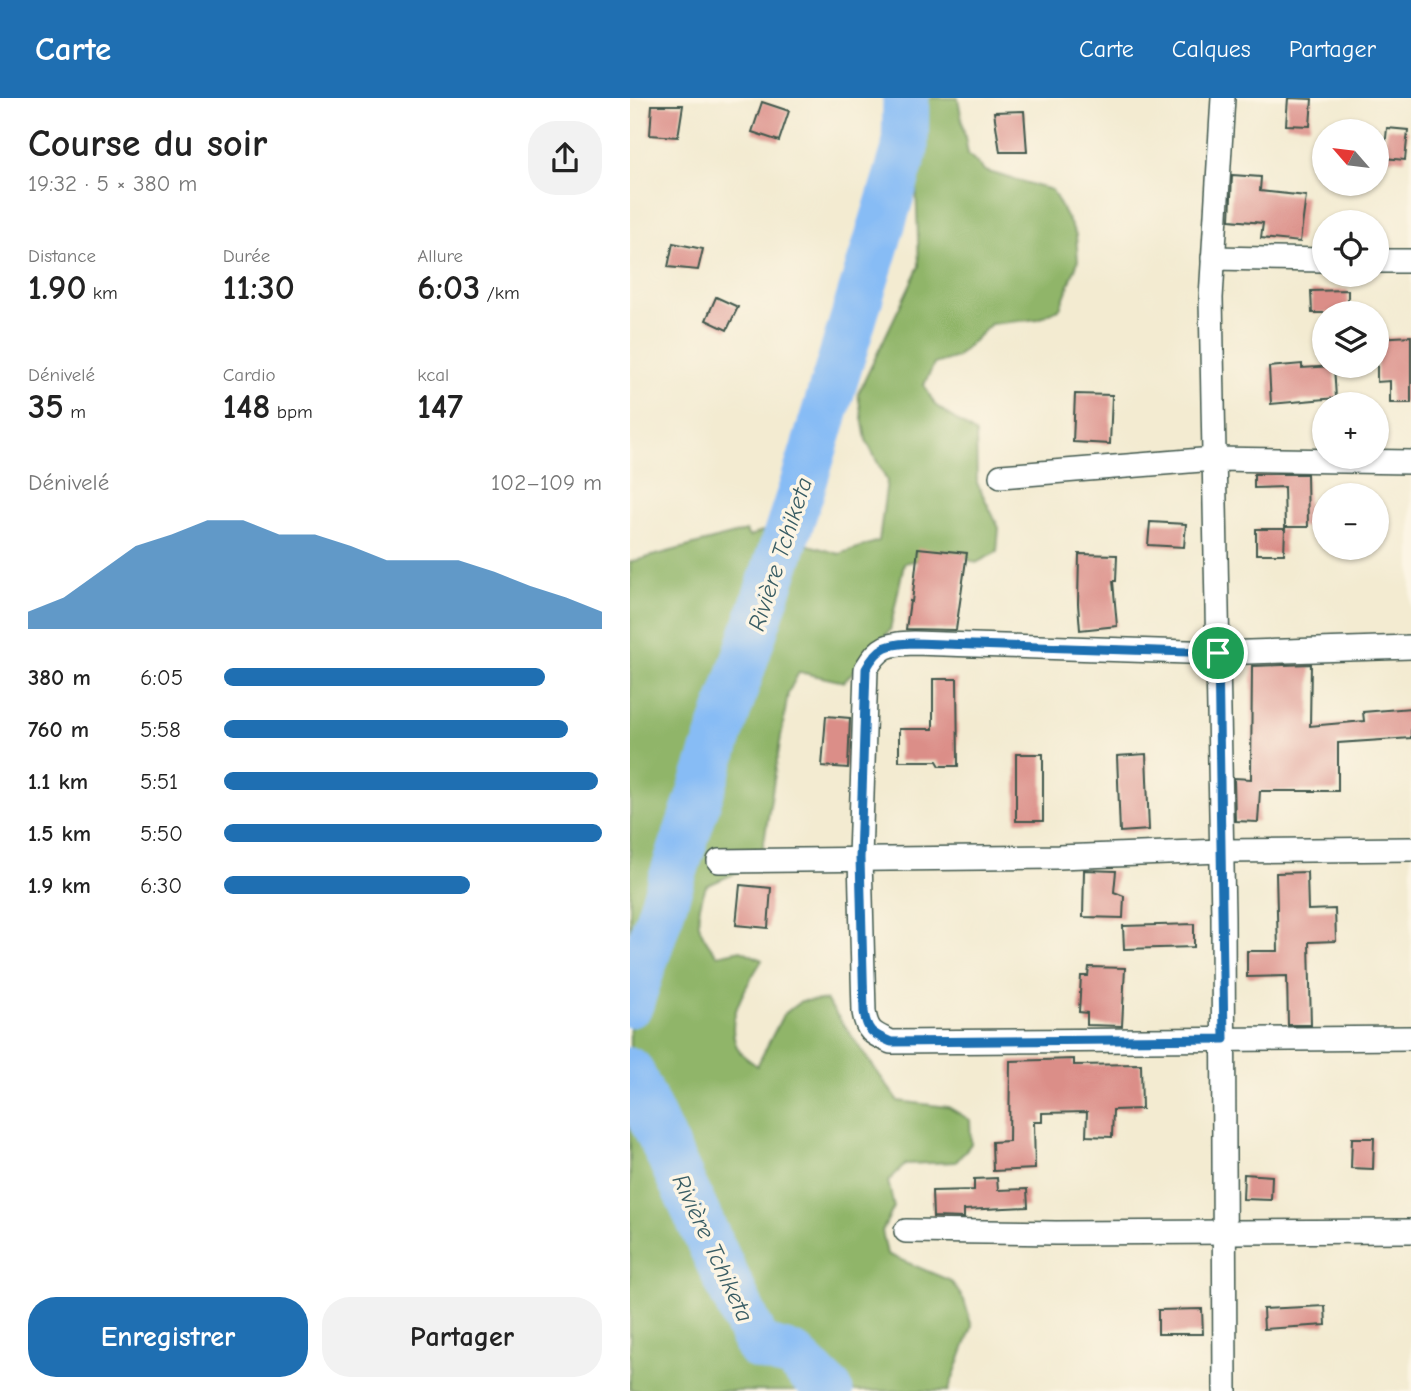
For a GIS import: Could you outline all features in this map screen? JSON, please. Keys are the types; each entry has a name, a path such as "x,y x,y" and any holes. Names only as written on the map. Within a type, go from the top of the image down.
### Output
{"street":[{"path":"1223,98 1211,298 1222,851 1224,1391"},
{"path":"1213,258 1312,260"},
{"path":"1389,261 1411,261"},
{"path":"1001,476 1214,459 1411,462"},
{"path":"1411,647 1218,653 889,644 874,654 866,669 860,858 866,1026 874,1034 891,1042 1411,1038"},
{"path":"719,861 1411,849"},
{"path":"906,1231 1411,1231"}],"green space":[{"path":"913,98 958,98 968,154 985,171 1052,190 1076,235 1078,261 1060,308 1038,319 991,324 957,357 934,364 924,385 935,405 976,434 977,483 999,528 997,552 976,563 953,553 904,563 890,630 844,682 799,672 788,693 763,848 750,867 706,886 699,922 704,937 717,955 741,950 762,960 734,1016 735,1041 746,1058 757,1066 783,1015 801,1001 826,1000 898,1101 948,1107 970,1120 971,1144 956,1162 906,1164 888,1181 894,1207 882,1231 887,1254 951,1281 964,1300 972,1327 948,1391 637,1391 630,1389 630,562 746,531 749,537 762,531 839,554 879,541 887,481 866,440 858,394 919,266"}],"building":[{"path":"1288,98 1312,99 1310,126 1286,125"},
{"path":"762,102 789,111 779,141 752,132"},
{"path":"652,105 683,105 678,137 650,135"},
{"path":"1024,111 1027,152 1000,152 994,112"},
{"path":"1390,128 1408,130 1405,160 1390,159"},
{"path":"1232,175 1261,177 1260,191 1306,196 1300,242 1261,238 1263,223 1230,220"},
{"path":"673,243 703,249 698,270 668,267"},
{"path":"1348,290 1348,301 1312,301 1312,313 1311,291"},
{"path":"716,297 738,307 727,330 706,320"},
{"path":"1411,336 1411,403 1390,403 1390,381 1377,382 1377,378 1389,378 1389,337"},
{"path":"1302,364 1302,368 1312,367 1312,378 1335,378 1336,392 1312,392 1312,400 1271,404 1269,367"},
{"path":"1075,394 1112,395 1110,444 1073,442"},
{"path":"1254,474 1307,474 1308,527 1285,527 1284,487 1254,488"},
{"path":"1150,522 1186,524 1184,547 1148,545"},
{"path":"1256,529 1285,529 1284,554 1256,554"},
{"path":"918,548 967,553 956,630 906,629"},
{"path":"1079,554 1117,555 1116,581 1113,581 1117,626 1080,630"},
{"path":"1311,664 1310,726 1364,721 1363,712 1411,708 1411,738 1338,743 1338,791 1260,791 1258,822 1235,821 1234,778 1251,779 1252,666"},
{"path":"933,679 957,679 958,766 940,766 937,761 899,761 899,729 933,729"},
{"path":"826,716 850,718 848,768 822,766"},
{"path":"1016,754 1043,754 1043,821 1016,821"},
{"path":"1146,754 1149,830 1120,832 1117,756"},
{"path":"1084,870 1116,871 1114,892 1124,896 1123,918 1083,917"},
{"path":"1307,872 1308,910 1335,909 1336,941 1309,942 1311,1025 1288,1025 1287,976 1247,977 1247,951 1278,951 1276,873"},
{"path":"740,885 771,888 768,928 736,925"},
{"path":"1194,924 1194,947 1124,949 1123,926"},
{"path":"1089,967 1125,968 1122,1026 1087,1025 1087,1013 1079,1012 1081,976 1088,976"},
{"path":"1074,1059 1074,1065 1141,1064 1142,1109 1113,1110 1112,1137 1086,1136 1087,1112 1042,1113 1042,1122 1034,1122 1035,1169 993,1171 992,1142 1009,1141 1010,1061"},
{"path":"1352,1138 1374,1138 1373,1169 1351,1168"},
{"path":"1244,1174 1272,1176 1271,1200 1243,1199"},
{"path":"997,1178 998,1190 1027,1189 1028,1207 964,1210 964,1218 933,1217 932,1191 974,1190 974,1179"},
{"path":"1325,1306 1326,1325 1264,1329 1263,1309"},
{"path":"1202,1309 1203,1334 1158,1334 1158,1310"}],"waterway":[{"name":"Rivière Tchiketa","path":"630,1004 801,491 905,149 906,98"},
{"name":"Rivière Tchiketa","path":"630,1071 758,1346 793,1356 830,1391"}],"route":[{"path":"914,643 1218,653 1224,1039 891,1042 874,1034 866,1026 864,1012 860,858 866,669 874,654 889,644 914,643"}]}
